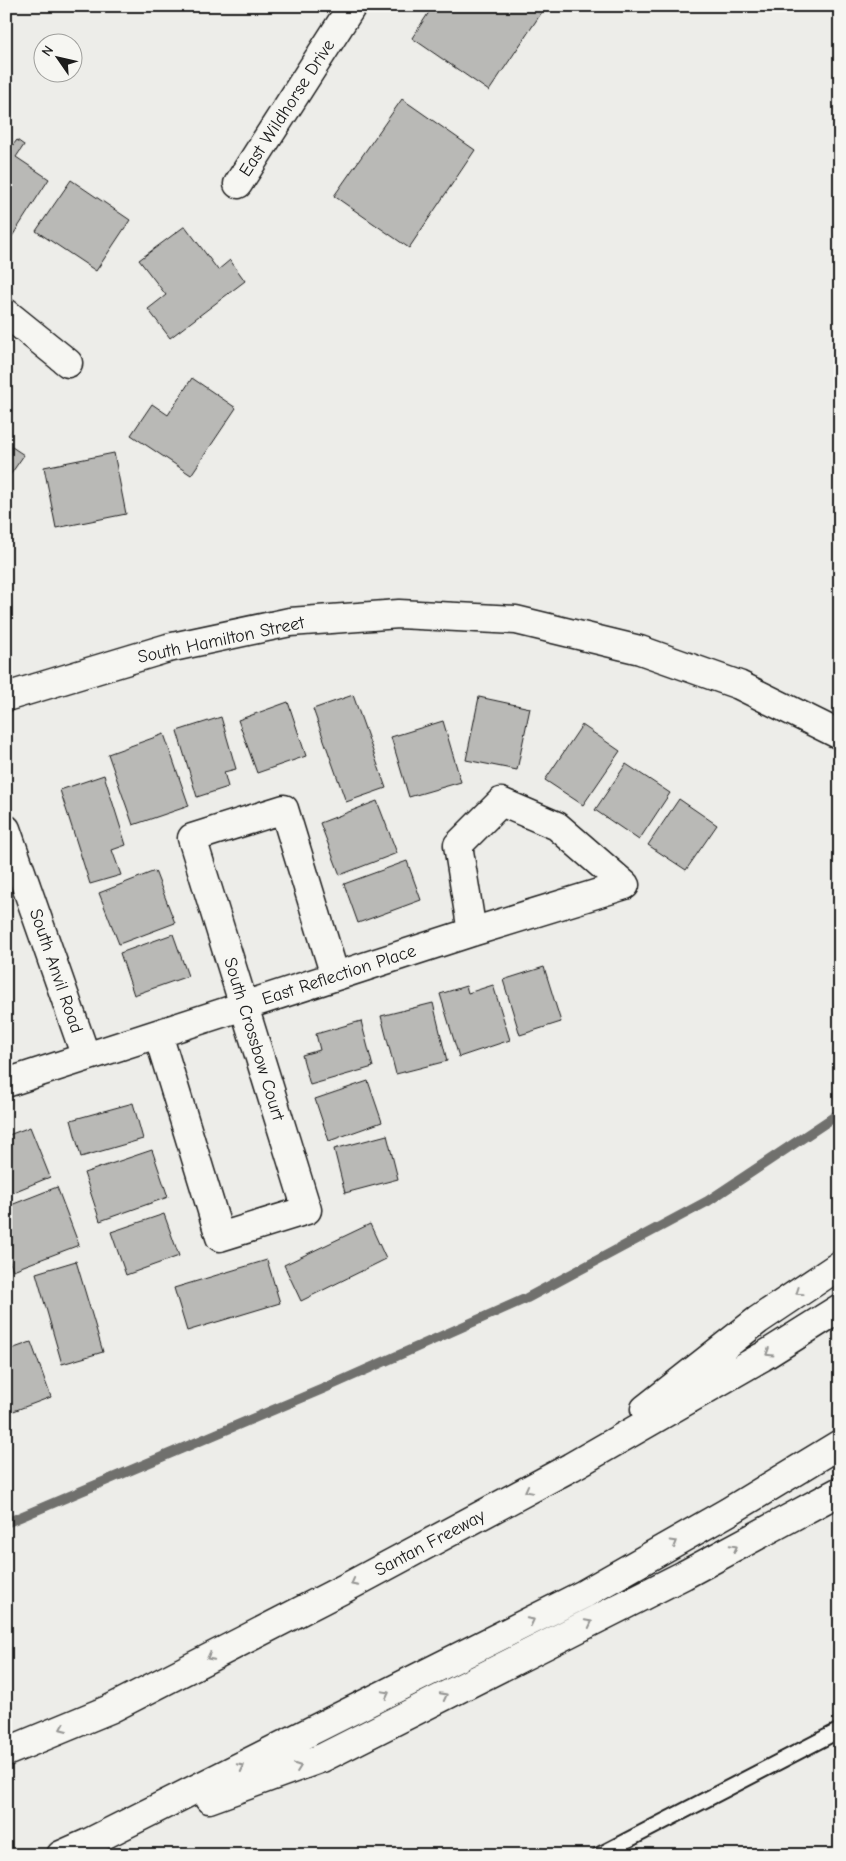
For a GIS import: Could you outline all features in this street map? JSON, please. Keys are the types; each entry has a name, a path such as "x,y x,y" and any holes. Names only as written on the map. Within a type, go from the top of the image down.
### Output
{"main road":[{"name":"East Wildhorse Drive","path":"238,184 352,6"},
{"path":"6,314 68,363"},
{"name":"South Hamilton Street","path":"6,697 168,648 290,622 399,614 516,620 640,650 739,685 840,735"},
{"name":"East Reflection Place","path":"6,1083 472,932 625,885 557,826 502,802 458,846 472,932"},
{"name":"South Crossbow Court","path":"158,1034 220,1237 306,1210 192,838 284,809 336,976"},
{"name":"South Anvil Road","path":"6,829 86,1057"},
{"path":"572,1467 758,1320 840,1265"},
{"name":"Santan Freeway","path":"6,1752 110,1709 353,1584 572,1467 754,1362 840,1308"},
{"path":"61,1855 584,1594 728,1512 840,1444"},
{"path":"88,1843 322,1758 684,1575 840,1491"}],"lane":[{"path":"599,1855 840,1730"}],"building":[{"path":"433,6 546,6 489,91 412,38"},
{"path":"402,99 475,150 409,248 334,196"},
{"path":"17,140 24,145 16,157 49,179 11,238 6,235 6,148 9,150"},
{"path":"71,180 130,220 96,271 36,231"},
{"path":"185,226 218,270 230,260 245,281 170,338 148,309 166,295 139,260"},
{"path":"192,378 236,408 191,475 131,435 152,404 168,415"},
{"path":"6,443 24,455 6,481"},
{"path":"114,453 126,514 56,528 44,467"},
{"path":"353,695 386,788 346,802 313,709"},
{"path":"479,697 530,708 517,770 466,760"},
{"path":"288,702 306,756 257,773 238,720"},
{"path":"221,717 236,769 224,772 228,787 197,797 177,731"},
{"path":"443,721 461,782 409,797 391,737"},
{"path":"582,725 620,751 583,805 545,780"},
{"path":"164,734 189,806 133,825 108,754"},
{"path":"626,764 670,793 639,840 595,810"},
{"path":"104,775 126,845 112,850 121,875 90,884 60,790"},
{"path":"679,799 717,825 686,870 648,845"},
{"path":"377,801 397,853 340,875 320,823"},
{"path":"407,861 421,900 358,923 344,884"},
{"path":"155,871 175,923 119,944 99,893"},
{"path":"173,934 188,976 134,995 120,953"},
{"path":"544,967 561,1022 520,1035 503,980"},
{"path":"493,985 510,1040 459,1057 440,994 466,986 468,993"},
{"path":"433,1003 447,1061 396,1074 381,1016"},
{"path":"361,1021 373,1067 310,1085 302,1055 320,1050 316,1034"},
{"path":"368,1081 382,1122 329,1141 315,1099"},
{"path":"133,1103 143,1139 81,1157 71,1120"},
{"path":"30,1127 50,1177 6,1195 6,1136"},
{"path":"387,1135 398,1179 345,1193 334,1149"},
{"path":"152,1150 168,1197 100,1221 84,1173"},
{"path":"57,1187 79,1245 13,1270 6,1253 6,1207"},
{"path":"164,1214 179,1256 126,1275 111,1232"},
{"path":"370,1224 386,1259 301,1301 284,1265"},
{"path":"267,1260 280,1303 187,1331 174,1288"},
{"path":"76,1261 103,1352 62,1364 36,1273"},
{"path":"31,1342 51,1397 11,1412 6,1400 6,1351"}],"waterway":[{"path":"6,1523 325,1388 527,1298 708,1201 840,1113"}]}
